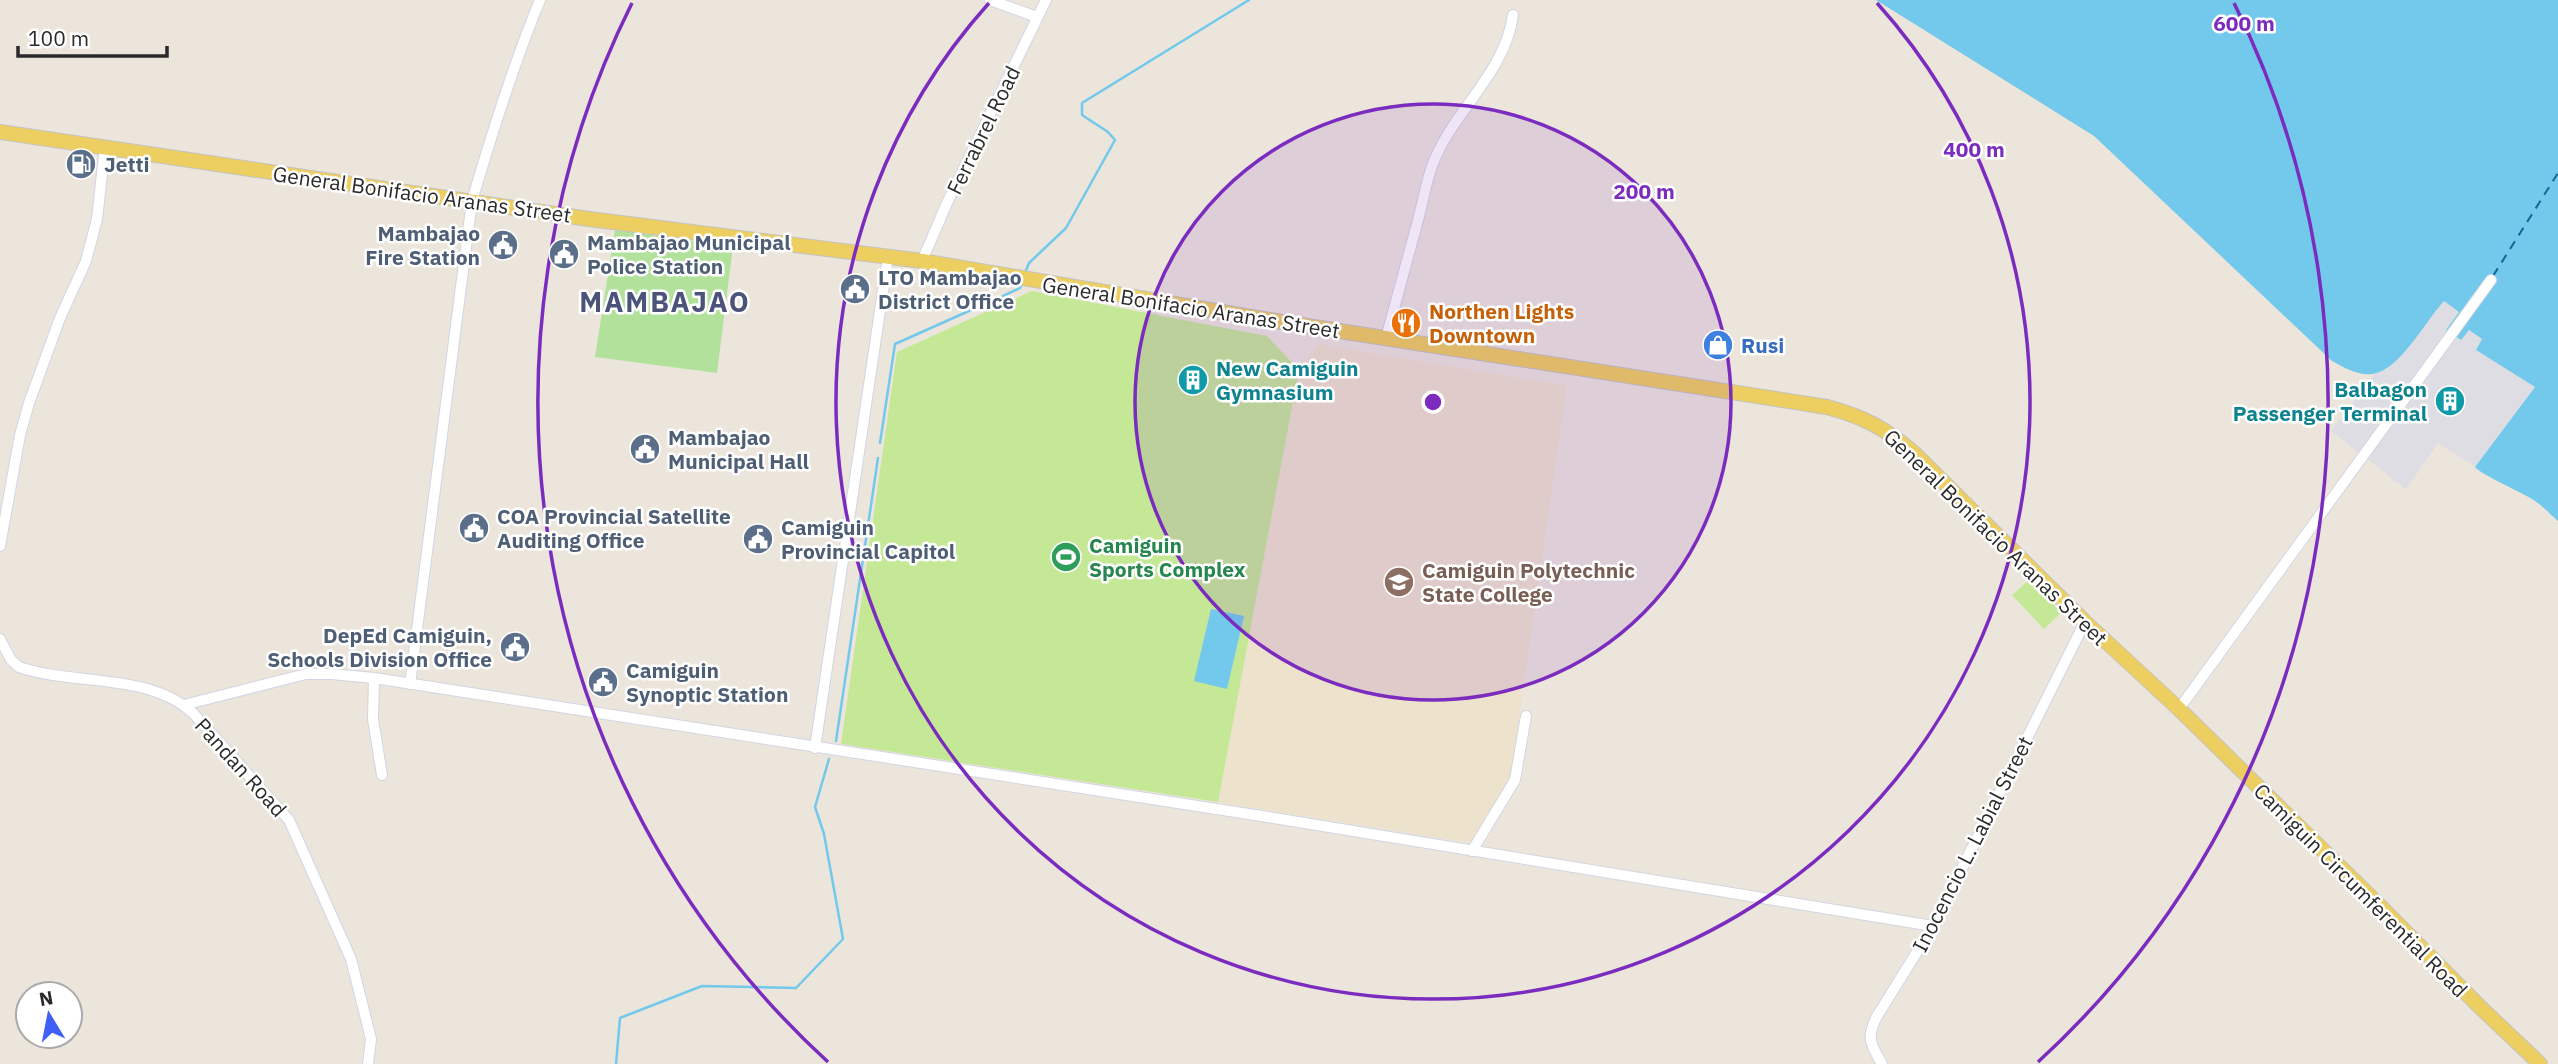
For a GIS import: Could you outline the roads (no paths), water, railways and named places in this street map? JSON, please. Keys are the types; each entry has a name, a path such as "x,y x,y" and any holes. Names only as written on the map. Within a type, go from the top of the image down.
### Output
{"main road":[{"name":"General Bonifacio Aranas Street","path":"0,132 589,219 922,261 1827,407 1867,419 1885,429 1914,453 2085,622 2181,712"},
{"name":"Camiguin Circumferential Road","path":"2181,712 2540,1064"}],"street":[{"path":"410,684 472,201 494,128 540,0"},
{"path":"990,0 1037,17"},
{"name":"Ferrabrel Road","path":"922,261 947,203 1046,0"},
{"path":"1387,338 1433,162 1454,121 1479,93 1510,34 1513,15"},
{"path":"0,546 20,435 29,402 89,250 97,219 105,148"},
{"path":"815,748 888,257"},
{"path":"2181,712 2491,280"},
{"name":"Inocencio L. Labial Street","path":"1882,1064 1869,1034 1876,1017 1933,926 2085,622"},
{"name":"Pandan Road","path":"0,639 6,662 19,667 150,689 176,699 289,820 351,959 369,1022 371,1039 368,1064"},
{"path":"184,705 306,674 374,678 1933,926"},
{"path":"374,678 374,729 382,775"},
{"path":"1472,851 1515,780 1525,716"}],"water":[{"path":"1876,0 2558,0 2558,521 2536,501 2475,467 2535,387 2476,350 2482,339 2469,330 2461,340 2446,330 2459,312 2444,301 2403,354 2383,370 2362,374 2337,364 2094,136"},
{"path":"1211,609 1244,616 1227,689 1194,681"}],"waterway":[{"path":"1025,273 1029,263 1066,228 1115,140 1108,132 1082,115 1082,103 1249,0"},
{"path":"1003,296 1020,288 1022,282"},
{"path":"880,443 895,344 989,302"},
{"path":"836,741 878,458"},
{"path":"616,1064 620,1018 702,986 796,988 843,939 824,834 815,807 829,759"}],"place":[{"name":"Jetti","path":"81,164"},
{"name":"Mambajao Fire Station","path":"503,245"},
{"name":"Mambajao Municipal Police Station","path":"564,254"},
{"name":"LTO Mambajao District Office","path":"855,289"},
{"name":"Northen Lights Downtown","path":"1406,323"},
{"name":"Rusi","path":"1718,345"},
{"name":"New Camiguin Gymnasium","path":"1193,380"},
{"name":"Balbagon Passenger Terminal","path":"2450,401"},
{"name":"Mambajao Municipal Hall","path":"645,449"},
{"name":"COA Provincial Satellite Auditing Office","path":"474,528"},
{"name":"Camiguin Provincial Capitol","path":"758,539"},
{"name":"Camiguin Sports Complex","path":"1066,557"},
{"name":"Camiguin Polytechnic State College","path":"1399,582"},
{"name":"DepEd Camiguin, Schools Division Office","path":"515,647"},
{"name":"Camiguin Synoptic Station","path":"603,682"}],"district":[{"name":"MAMBAJAO","path":"665,301"}]}
